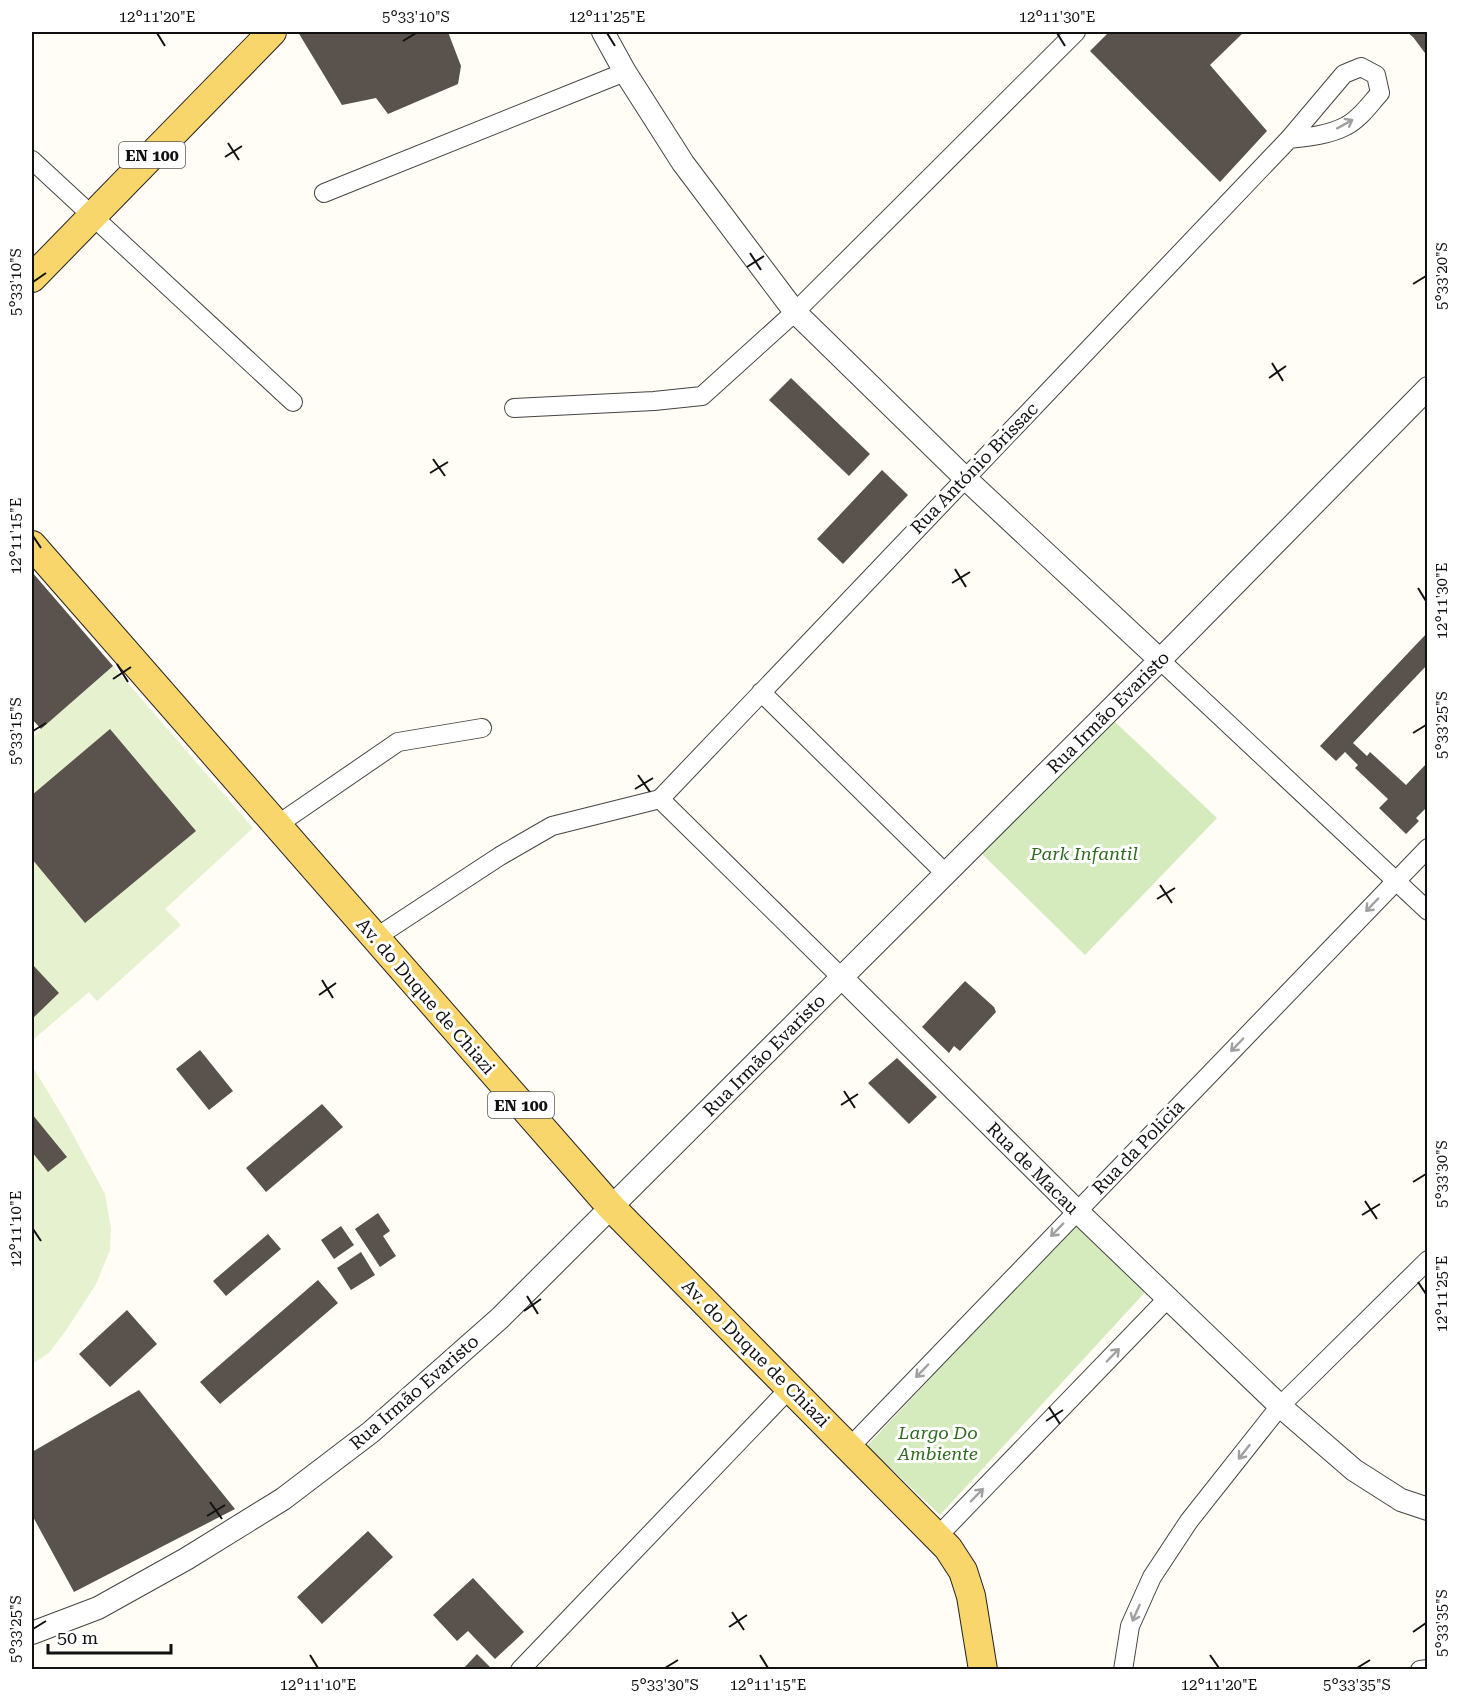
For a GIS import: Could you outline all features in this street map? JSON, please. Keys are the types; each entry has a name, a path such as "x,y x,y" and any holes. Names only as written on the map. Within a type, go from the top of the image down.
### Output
{"main road":[{"name":"EN 100","path":"32,278 272,32"},
{"name":"Av. do Duque de Chiazi","path":"32,545 611,1207 948,1548 963,1571 971,1596 983,1670"}],"street":[{"path":"603,32 625,72 683,162 795,312 965,478 1428,911"},
{"path":"514,408 702,396 795,312 1076,32"},
{"name":"Rua António Brissac","path":"660,799 1290,139 1344,74 1361,67 1376,75 1380,93 1364,112 1346,126 1315,136 1290,139"},
{"path":"324,193 625,72"},
{"path":"32,160 293,402"},
{"name":"Rua Irmão Evaristo","path":"32,1633 98,1608 186,1559 283,1499 371,1432 500,1318 1160,660 1428,388"},
{"path":"762,692 945,873"},
{"path":"277,825 398,742 482,728"},
{"path":"375,938 500,855 552,826 660,799"},
{"name":"Rua de Macau","path":"660,799 1076,1210 1280,1406 1354,1470 1401,1500 1428,1509"},
{"name":"Rua da Policia","path":"849,1448 1076,1210 1428,848"},
{"path":"1124,1670 1130,1626 1152,1577 1189,1521 1280,1406 1428,1260"},
{"path":"937,1536 1169,1297"},
{"path":"520,1670 790,1388"},
{"path":"1420,1670 1428,1669"}],"green space":[{"path":"113,666 253,828 165,909 181,925 97,1001 89,992 35,1038 32,1050 32,737"},
{"name":"Park Infantil","path":"1114,721 1217,818 1085,955 980,852"},
{"path":"32,1066 65,1120 105,1194 111,1228 110,1250 96,1284 49,1353 32,1364"},
{"name":"Largo Do Ambiente","path":"1076,1223 1149,1288 940,1515 867,1446"}],"building":[{"path":"298,32 448,32 461,66 458,84 388,114 376,98 342,105"},
{"path":"1109,32 1244,32 1210,65 1267,131 1220,182 1090,51"},
{"path":"1407,32 1428,32 1428,57 1413,37"},
{"path":"791,378 870,454 849,476 769,400"},
{"path":"882,470 908,495 843,564 817,539"},
{"path":"32,572 113,666 41,729 32,719"},
{"path":"1428,632 1428,664 1353,743 1367,756 1370,752 1406,785 1428,762 1428,806 1416,818 1419,821 1406,834 1379,808 1388,799 1355,768 1358,765 1345,752 1336,761 1320,746"},
{"path":"110,729 196,831 85,923 32,859 32,795"},
{"path":"32,964 59,993 32,1019"},
{"path":"965,981 994,1007 996,1012 960,1051 954,1046 949,1053 922,1027"},
{"path":"200,1050 233,1091 209,1110 176,1069"},
{"path":"897,1058 937,1097 909,1124 868,1083"},
{"path":"322,1104 343,1127 266,1192 246,1168"},
{"path":"32,1114 67,1157 48,1172 32,1152"},
{"path":"378,1213 390,1231 383,1236 396,1256 380,1267 355,1229"},
{"path":"341,1226 354,1245 334,1259 321,1240"},
{"path":"268,1234 281,1249 226,1296 213,1281"},
{"path":"361,1252 375,1275 351,1290 337,1268"},
{"path":"318,1280 338,1303 220,1404 200,1382"},
{"path":"127,1310 157,1344 110,1387 79,1354"},
{"path":"139,1390 235,1509 74,1592 32,1515 32,1452"},
{"path":"368,1531 393,1557 322,1624 297,1597"},
{"path":"473,1578 524,1632 495,1659 468,1631 457,1641 433,1615"},
{"path":"477,1654 493,1670 462,1670"}]}
